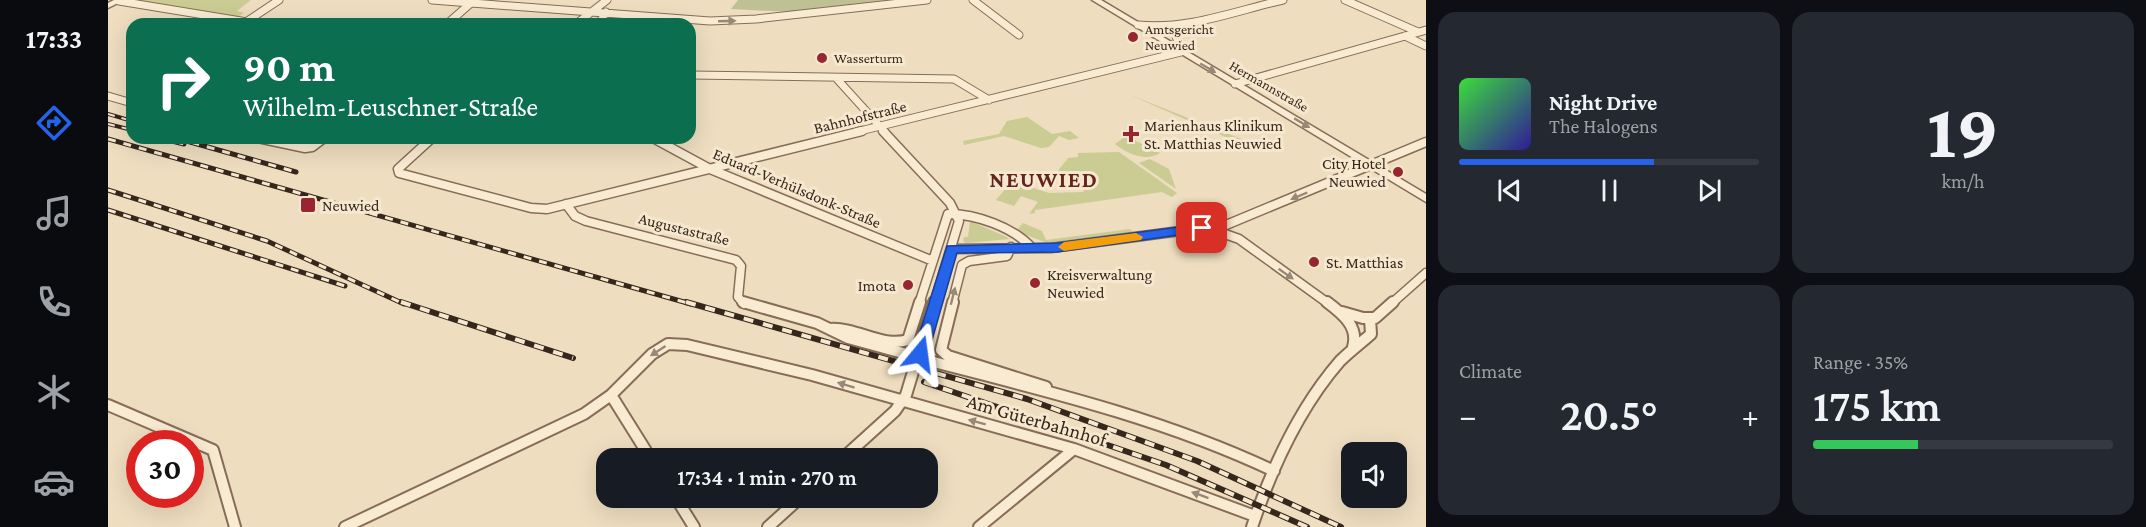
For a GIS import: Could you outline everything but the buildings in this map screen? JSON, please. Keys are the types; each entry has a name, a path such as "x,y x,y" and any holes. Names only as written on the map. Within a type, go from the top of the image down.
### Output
{"street":[{"path":"108,6 120,0 218,18"},
{"path":"252,18 279,0"},
{"path":"432,0 606,12 658,18"},
{"path":"584,18 607,0"},
{"path":"696,21 733,21 927,0"},
{"path":"973,0 1019,35"},
{"name":"Hermannstraße","path":"1096,0 1372,165 1426,200"},
{"path":"1138,25 1180,26 1283,0"},
{"path":"1346,0 1426,36"},
{"path":"454,18 472,2"},
{"path":"602,18 606,12"},
{"path":"1384,17 1426,46"},
{"path":"1180,26 1176,36 1180,52"},
{"path":"1235,84 1426,30"},
{"name":"Bahnhofstraße","path":"425,144 398,169 399,173 531,208 547,209 1180,52"},
{"path":"696,75 958,80 989,100"},
{"path":"837,78 957,213 1021,238 1032,248"},
{"path":"108,96 126,101"},
{"path":"952,249 964,251 1011,247 1062,247 1239,221 1426,142"},
{"path":"285,144 299,147 312,147 316,144"},
{"name":"Eduard-Verhülsdonk-Straße","path":"664,144 710,169 933,261"},
{"name":"Augustastraße","path":"566,204 575,216 586,221 733,258 741,266 738,297 741,302 830,330 848,338 1029,387 1054,391 1152,421 1232,451 1274,471"},
{"path":"854,448 902,402 920,354 952,249 959,224 957,213"},
{"path":"933,261 946,217 957,213"},
{"path":"1239,221 1237,230 1239,239"},
{"path":"1202,228 1225,232 1239,239 1335,308 1354,328 1356,336 1353,347"},
{"name":"Augustastraße","path":"1011,247 1010,253 1005,257 969,261 962,265 940,347 942,352 948,356 1036,382 1054,391"},
{"name":"Augustastraße","path":"830,330 842,328 900,343 909,338 933,261"},
{"path":"1335,308 1353,316 1370,319 1378,316 1426,273"},
{"path":"1253,521 1274,471 1305,414 1353,347 1371,334 1370,319"},
{"name":"Am Güterbahnhof","path":"611,395 652,354 668,344 721,352 812,375 1074,449 1253,521"},
{"path":"345,527 584,414 611,395 644,448"},
{"path":"108,405 213,450 235,527"},
{"path":"979,527 1074,449"},
{"path":"682,508 694,527"},
{"path":"768,527 789,508"}],"green space":[{"path":"251,0 237,11 244,13 235,18 135,1"},
{"path":"738,0 898,0 791,12 731,9"},
{"path":"1130,95 1249,142 1253,145 1253,149"},
{"path":"1027,117 1052,134 1070,131 1079,138 1069,140 1059,136 1049,147 1041,148 1004,136 964,145 963,141 999,134 1007,121"},
{"path":"1126,136 1160,153 1143,157 1125,151 1115,144"},
{"path":"1119,152 1177,193 1172,197 1162,192 1035,210 1035,213 1029,214 1038,202 1021,196 1014,206 996,200 1012,181 1049,193 1084,192 1078,179 1057,172 1068,158 1078,157 1078,153"},
{"path":"1150,159 1169,169 1176,189 1139,163"},
{"path":"1182,203 1217,219 1185,224 1178,212"},
{"path":"970,221 1009,239 966,243 963,241 964,237 968,237"},
{"path":"1023,223 1042,231 1046,240 1130,229 1133,232 1047,243 1016,231"}],"railway":[{"path":"108,114 126,119"},
{"path":"108,124 126,128"},
{"path":"108,139 691,304"},
{"path":"197,144 296,172"},
{"path":"108,190 267,241 404,304"},
{"path":"108,210 345,286"},
{"path":"401,302 573,358"},
{"path":"686,302 1027,399 1197,461 1341,527"},
{"path":"924,382 1166,465 1307,527"}],"slow traffic":[{"path":"1064,247 1136,237"}],"place":[{"name":"Amtsgericht Neuwied","path":"1133,37"},
{"name":"Wasserturm","path":"822,58"},
{"name":"Marienhaus Klinikum St. Matthias Neuwied","path":"1131,134"},
{"name":"City Hotel Neuwied","path":"1398,172"},
{"name":"Neuwied","path":"308,205"},
{"name":"St. Matthias","path":"1314,262"},
{"name":"Kreisverwaltung Neuwied","path":"1035,283"},
{"name":"Imota","path":"908,285"}],"district":[{"name":"NEUWIED","path":"1044,179"}],"route":[{"path":"920,354 952,249 964,251 1002,247 1057,248 1202,228"}]}
